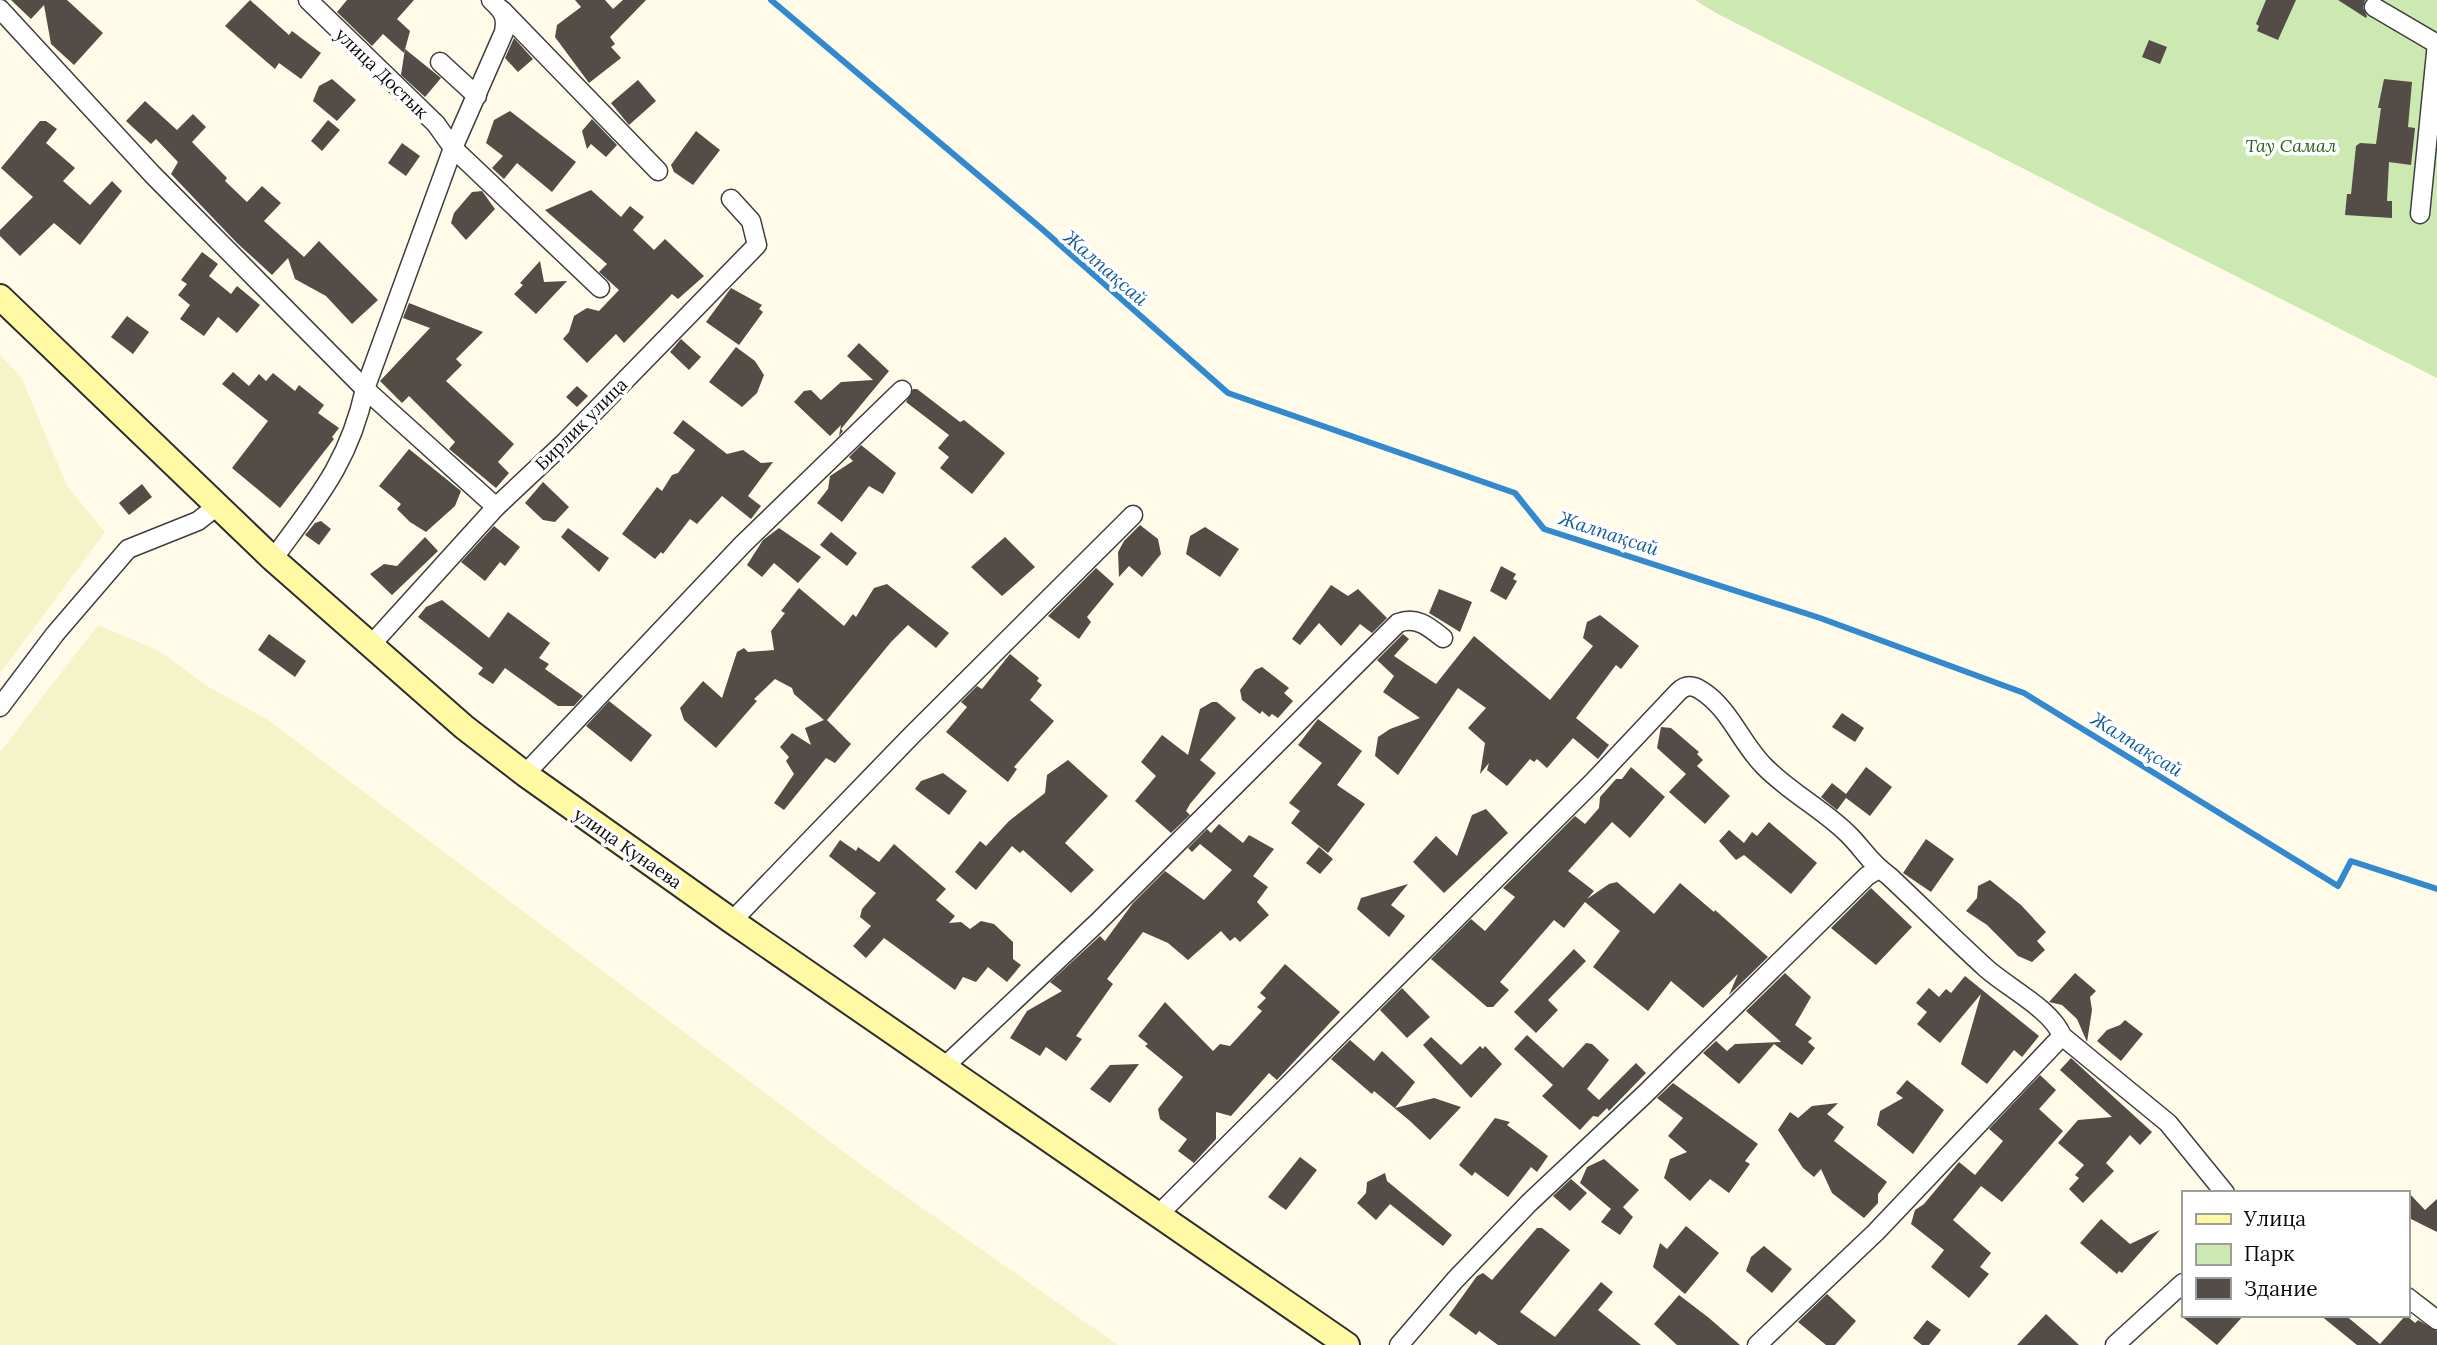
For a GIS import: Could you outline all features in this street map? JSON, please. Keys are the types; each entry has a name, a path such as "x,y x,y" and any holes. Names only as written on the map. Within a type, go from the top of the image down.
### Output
{"main road":[{"name":"улица Кунаева","path":"0,297 273,559 370,646 525,774 732,921 1346,1345"}],"street":[{"name":"улица Достык","path":"308,0 436,124 453,148 600,288"},
{"path":"273,559 332,476 357,426 365,389 453,148 504,32 506,20 497,5"},
{"path":"497,5 658,171"},
{"path":"2374,7 2437,44 2431,165 2420,214"},
{"path":"0,9 152,174 365,389 496,507"},
{"path":"440,62 477,96"},
{"name":"Бирлик улица","path":"370,646 496,507 563,444 757,245 756,231 751,221 730,199"},
{"path":"525,774 743,544 902,390"},
{"path":"0,708 55,634 128,549 198,521 217,506"},
{"path":"732,921 895,752 1133,515"},
{"path":"944,1067 1097,923 1398,623 1411,620 1420,622 1443,638"},
{"path":"1158,1215 1594,781 1683,687 1701,690 1715,701 1764,766 1848,834 1877,870 1889,876 1988,970 2042,1010 2059,1026 2062,1036 2168,1122 2223,1191"},
{"path":"1399,1345 1455,1280 1529,1203 1645,1094 1867,876 1877,870"},
{"path":"1757,1345 1876,1232 2062,1036"},
{"path":"2115,1345 2182,1284"},
{"path":"2409,1299 2437,1320"}],"shaded area":[{"path":"0,355 21,377 67,486 105,532 0,673"},
{"path":"98,625 159,651 207,686 268,720 861,1165 1118,1345 0,1345 0,752"}],"green space":[{"name":"Тау Самал","path":"1695,0 2437,0 2437,378 1716,13"}],"building":[{"path":"11,0 67,0 103,33 74,65 51,44 44,5 31,19"},
{"path":"250,0 289,35 292,31 321,53 301,79 279,63 275,69 225,26"},
{"path":"347,0 414,0 397,19 410,31 404,53 383,34 372,46 337,12"},
{"path":"575,0 605,0 613,9 623,0 646,0 610,37 615,44 611,47 621,58 589,83 555,37 557,25 581,7"},
{"path":"2266,0 2296,0 2278,40 2257,31 2259,26 2256,24"},
{"path":"2338,0 2365,0 2363,8 2366,18"},
{"path":"514,38 533,59 518,72 505,58"},
{"path":"2149,40 2167,47 2160,64 2142,57"},
{"path":"405,49 441,78 425,97 401,75"},
{"path":"332,79 356,100 337,121 313,101 319,86"},
{"path":"2384,79 2412,82 2408,127 2415,128 2411,165 2389,162 2387,201 2392,201 2392,218 2345,215 2347,194 2351,194 2356,146 2360,143 2376,144 2381,108 2378,108"},
{"path":"638,80 656,101 629,125 611,103"},
{"path":"145,101 177,130 193,114 206,127 192,142 227,178 225,181 247,202 262,186 281,203 264,221 304,257 319,241 378,300 352,324 326,296 295,279 288,258 272,275 237,243 171,174 178,162 156,139 151,144 126,121"},
{"path":"510,111 576,162 552,192 517,163 504,179 492,168 503,156 486,143 494,120"},
{"path":"592,119 617,145 606,157 591,144 587,149 582,131"},
{"path":"328,120 340,130 322,151 311,141"},
{"path":"40,121 46,121 57,129 46,143 75,168 63,181 90,205 112,181 122,191 80,245 54,223 20,256 0,236 0,230 33,197 1,168"},
{"path":"696,131 720,150 693,185 674,172 671,165"},
{"path":"402,143 420,156 406,176 388,163"},
{"path":"591,190 621,217 630,206 644,217 633,230 654,250 665,239 704,276 678,299 672,294 624,343 616,334 587,363 563,339 569,332 574,316 587,308 599,311 619,290 599,272 607,264 545,210"},
{"path":"482,191 495,209 466,240 451,223 454,213 472,192"},
{"path":"202,252 218,264 209,276 231,294 237,286 260,305 237,333 218,317 204,336 180,319 190,305 178,295 187,284 181,280"},
{"path":"540,261 544,282 567,281 536,314 514,294"},
{"path":"731,288 762,305 759,309 763,312 739,345 706,322"},
{"path":"409,303 483,332 456,359 462,365 446,381 514,444 498,462 509,473 496,488 449,449 455,442 409,396 402,403 380,381 430,328 403,318"},
{"path":"127,316 149,332 133,354 111,337"},
{"path":"681,339 701,357 689,370 670,352"},
{"path":"859,343 889,371 841,429 843,431 839,436 841,425 830,436 794,402 804,391 811,390 821,400 841,382 873,380 847,356"},
{"path":"736,347 755,361 764,375 757,393 742,407 709,382"},
{"path":"233,372 249,386 259,374 266,381 273,373 295,391 299,385 324,405 318,413 339,428 332,437 334,439 280,508 232,468 268,421 222,384"},
{"path":"577,386 588,396 577,407 566,397"},
{"path":"913,389 917,389 960,422 964,420 1005,453 972,494 940,468 949,457 938,448 949,435 906,402"},
{"path":"683,420 727,454 743,450 761,463 773,462 748,496 761,506 751,519 722,496 697,524 690,519 663,554 661,552 655,559 622,534 657,487 662,491 672,475 678,473 695,450 673,433"},
{"path":"861,445 896,473 883,494 869,486 842,522 817,503 828,489 830,476 853,461 849,457"},
{"path":"409,449 461,491 455,506 426,532 410,522 397,509 401,504 379,486"},
{"path":"543,482 569,507 555,522 543,520 525,503"},
{"path":"142,484 152,497 129,515 119,503"},
{"path":"321,521 331,529 319,545 305,535 315,523"},
{"path":"1140,525 1158,539 1161,554 1142,577 1129,566 1119,577 1118,552 1124,541"},
{"path":"494,526 520,547 505,566 500,562 485,581 461,562"},
{"path":"1205,527 1239,549 1220,577 1186,554 1190,536"},
{"path":"568,528 609,558 599,572 561,537"},
{"path":"779,528 821,557 798,583 774,563 762,577 747,565 763,540"},
{"path":"831,532 857,553 847,566 820,545"},
{"path":"425,537 438,551 392,595 370,574 384,564 397,566"},
{"path":"1005,537 1035,567 1002,596 971,567"},
{"path":"1501,566 1516,574 1513,579 1517,581 1506,600 1490,591"},
{"path":"1096,568 1114,584 1087,617 1091,622 1079,639 1048,616"},
{"path":"887,584 949,633 936,648 908,625 891,642 827,720 851,744 835,763 826,758 784,810 774,803 794,774 786,761 789,757 780,747 792,733 811,745 805,728 824,720 794,694 792,688 775,679 754,699 757,701 716,748 684,720 680,708 703,681 722,698 737,652 744,648 748,652 774,650 771,631 785,613 781,611 799,588 844,626 853,614 856,617 874,588"},
{"path":"1331,585 1348,596 1358,589 1387,618 1372,633 1360,624 1341,646 1319,623 1300,645 1292,639"},
{"path":"1439,589 1472,602 1460,632 1429,613"},
{"path":"442,600 489,638 508,612 550,643 539,658 549,664 545,669 583,696 574,706 558,706 505,668 493,684 478,674 483,668 418,617 426,607"},
{"path":"1600,615 1639,646 1621,669 1616,665 1576,718 1609,745 1598,759 1573,738 1547,768 1537,759 1534,762 1530,759 1507,786 1487,770 1489,763 1480,774 1485,743 1468,728 1486,708 1458,688 1398,775 1375,756 1378,737 1390,729 1420,718 1383,692 1394,676 1377,660 1403,634 1409,639 1394,656 1436,684 1474,636 1550,700 1593,646 1583,638 1587,622"},
{"path":"269,634 306,661 295,677 258,650"},
{"path":"1010,654 1039,678 1037,681 1042,685 1030,700 1054,721 1014,767 1017,769 1008,782 946,732 967,707 961,702 977,686 982,689"},
{"path":"1262,667 1289,688 1284,693 1293,701 1278,718 1272,714 1269,717 1262,711 1260,714 1242,700 1240,690 1255,670"},
{"path":"609,701 652,735 631,762 586,726"},
{"path":"1217,702 1236,718 1200,760 1216,773 1190,804 1186,811 1190,815 1171,833 1135,801 1156,776 1141,762 1162,735 1188,755 1200,709"},
{"path":"1842,713 1864,728 1855,742 1832,727"},
{"path":"1318,719 1362,751 1337,785 1365,804 1328,853 1291,823 1300,811 1289,803 1322,763 1298,745"},
{"path":"1661,727 1671,728 1699,752 1697,754 1703,760 1697,766 1730,796 1705,824 1669,792 1686,774 1657,748"},
{"path":"1068,760 1108,796 1065,843 1094,870 1071,893 1023,850 1020,853 1012,846 976,890 955,872 980,841 986,846 1009,821 1045,793 1047,775"},
{"path":"1631,767 1665,797 1630,838 1612,822 1568,871 1594,891 1587,899 1609,884 1617,882 1654,914 1680,883 1768,957 1729,995 1738,974 1703,1008 1671,981 1648,1011 1593,967 1620,931 1585,902 1564,928 1554,920 1500,982 1509,990 1493,1007 1487,1007 1431,959 1471,919 1485,931 1515,897 1503,888 1575,816 1585,824 1599,808 1600,797 1616,779 1622,779"},
{"path":"1866,767 1892,787 1870,816 1846,798 1837,810 1821,797 1832,783 1846,794"},
{"path":"943,773 967,791 949,815 915,789 921,781"},
{"path":"1486,809 1508,833 1444,893 1413,862 1436,836 1457,856 1472,815"},
{"path":"1769,822 1817,863 1791,894 1744,855 1736,860 1719,841 1729,830 1744,843 1752,832 1757,836"},
{"path":"1219,824 1243,843 1249,835 1274,849 1253,876 1268,887 1257,902 1269,915 1240,942 1235,937 1230,941 1221,931 1188,960 1168,943 1143,932 1107,979 1113,984 1076,1036 1082,1039 1066,1061 1046,1047 1040,1056 1010,1038 1027,1011 1062,991 1050,982 1100,936 1105,941 1133,903 1165,871 1204,900 1232,870 1200,844 1192,852 1188,848 1207,829 1211,833"},
{"path":"1926,839 1954,859 1931,892 1903,873"},
{"path":"840,840 856,851 858,847 879,862 894,844 946,889 936,900 955,916 949,923 961,922 970,929 981,921 994,924 1013,942 1013,959 1021,965 1007,982 988,967 976,982 963,977 955,990 884,938 866,958 853,946 871,926 860,917 862,909 876,893 829,856"},
{"path":"1319,847 1333,859 1320,874 1306,863"},
{"path":"1990,880 2021,905 2046,932 2037,941 2045,950 2032,962 2018,956 1987,925 1966,911 1977,898 1978,886"},
{"path":"1408,884 1391,905 1405,916 1389,937 1357,909 1361,898"},
{"path":"1871,888 1912,927 1876,965 1831,928"},
{"path":"1574,949 1586,961 1548,1000 1558,1010 1536,1033 1514,1012"},
{"path":"1285,964 1340,1012 1277,1080 1269,1073 1231,1116 1216,1112 1216,1139 1194,1163 1178,1151 1187,1139 1160,1119 1158,1109 1183,1077 1145,1046 1148,1044 1138,1036 1165,1002 1213,1051 1220,1044 1230,1046 1262,1011 1257,1007 1266,998 1260,993"},
{"path":"1785,973 1811,997 1795,1025 1812,1038 1808,1042 1815,1048 1802,1065 1774,1044 1739,1084 1703,1053 1716,1041 1727,1051 1735,1044 1781,1042 1746,1011"},
{"path":"2075,973 2096,991 2090,997 2092,1010 2087,1042 2077,1019 2062,1005 2049,1002"},
{"path":"1965,976 2039,1036 2022,1057 2014,1050 1987,1084 1961,1064 1981,994 1940,1043 1917,1024 1927,1012 1916,1003 1929,988 1939,997 1946,989 1951,993"},
{"path":"1402,988 1430,1017 1407,1038 1380,1010"},
{"path":"2125,1020 2143,1034 2121,1061 2097,1041 2107,1030"},
{"path":"1527,1035 1563,1068 1586,1043 1592,1044 1609,1060 1587,1089 1599,1100 1636,1063 1646,1073 1609,1111 1607,1108 1598,1117 1593,1116 1580,1130 1542,1096 1553,1085 1514,1049"},
{"path":"1431,1037 1461,1065 1480,1046 1483,1049 1485,1046 1502,1064 1471,1098 1423,1045"},
{"path":"1350,1040 1374,1061 1382,1051 1415,1082 1395,1108 1434,1098 1461,1107 1430,1140 1374,1091 1372,1094 1331,1059"},
{"path":"2071,1058 2152,1132 2140,1145 2130,1135 2106,1163 2114,1171 2083,1203 2069,1189 2079,1178 2075,1175 2084,1165 2058,1143 2078,1120 2112,1117 2060,1070"},
{"path":"1139,1064 1110,1103 1090,1089 1110,1065"},
{"path":"2040,1075 2056,1090 2039,1109 2063,1131 2002,1202 1981,1186 1953,1220 1991,1253 1980,1267 1989,1274 1969,1298 1931,1267 1944,1250 1911,1224 1915,1210 1924,1204 1959,1162 1975,1175 2003,1141 1989,1129"},
{"path":"1907,1080 1944,1110 1913,1154 1877,1125 1880,1111 1903,1098 1896,1093"},
{"path":"1673,1083 1758,1144 1745,1161 1750,1164 1729,1193 1710,1179 1690,1201 1664,1178 1670,1159 1687,1152 1668,1136 1683,1118 1657,1098"},
{"path":"1838,1103 1827,1114 1844,1127 1834,1141 1887,1182 1878,1194 1878,1203 1864,1218 1832,1193 1821,1169 1814,1177 1803,1168 1778,1130 1790,1112 1798,1118 1812,1106"},
{"path":"1495,1118 1510,1122 1507,1125 1548,1156 1537,1172 1531,1167 1508,1197 1475,1172 1472,1176 1459,1165"},
{"path":"1300,1157 1317,1170 1286,1210 1268,1197"},
{"path":"1604,1159 1639,1190 1623,1207 1633,1217 1620,1235 1601,1222 1611,1209 1580,1183 1587,1167"},
{"path":"1385,1173 1387,1181 1452,1235 1443,1246 1390,1204 1376,1220 1357,1203 1366,1193 1367,1182"},
{"path":"1571,1179 1587,1193 1570,1211 1553,1196"},
{"path":"2409,1193 2425,1210 2437,1199 2437,1232 2409,1218"},
{"path":"2101,1219 2130,1244 2160,1230 2122,1273 2119,1271 2117,1274 2080,1243"},
{"path":"1686,1226 1719,1253 1685,1294 1653,1267 1660,1243 1667,1249"},
{"path":"1537,1228 1542,1228 1570,1250 1520,1312 1555,1337 1601,1282 1613,1292 1598,1310 1641,1345 1498,1345 1479,1331 1476,1335 1449,1315 1477,1276 1483,1273 1492,1280"},
{"path":"1764,1246 1792,1269 1772,1293 1746,1271 1751,1257"},
{"path":"1827,1294 1856,1321 1835,1345 1826,1345 1798,1322"},
{"path":"1679,1295 1740,1345 1677,1345 1654,1324"},
{"path":"2046,1314 2079,1345 2017,1345"},
{"path":"2182,1317 2242,1317 2217,1345"},
{"path":"2322,1317 2347,1317 2380,1344 2404,1317 2415,1323 2418,1320 2437,1331 2437,1345 2357,1345"},
{"path":"1927,1320 1941,1330 1929,1345 1922,1345 1913,1338"}],"waterway":[{"name":"Жалпақсай","path":"771,0 1042,229 1228,393 1515,493 1544,529 1820,618 2024,693 2338,886 2351,861 2437,889"}]}
